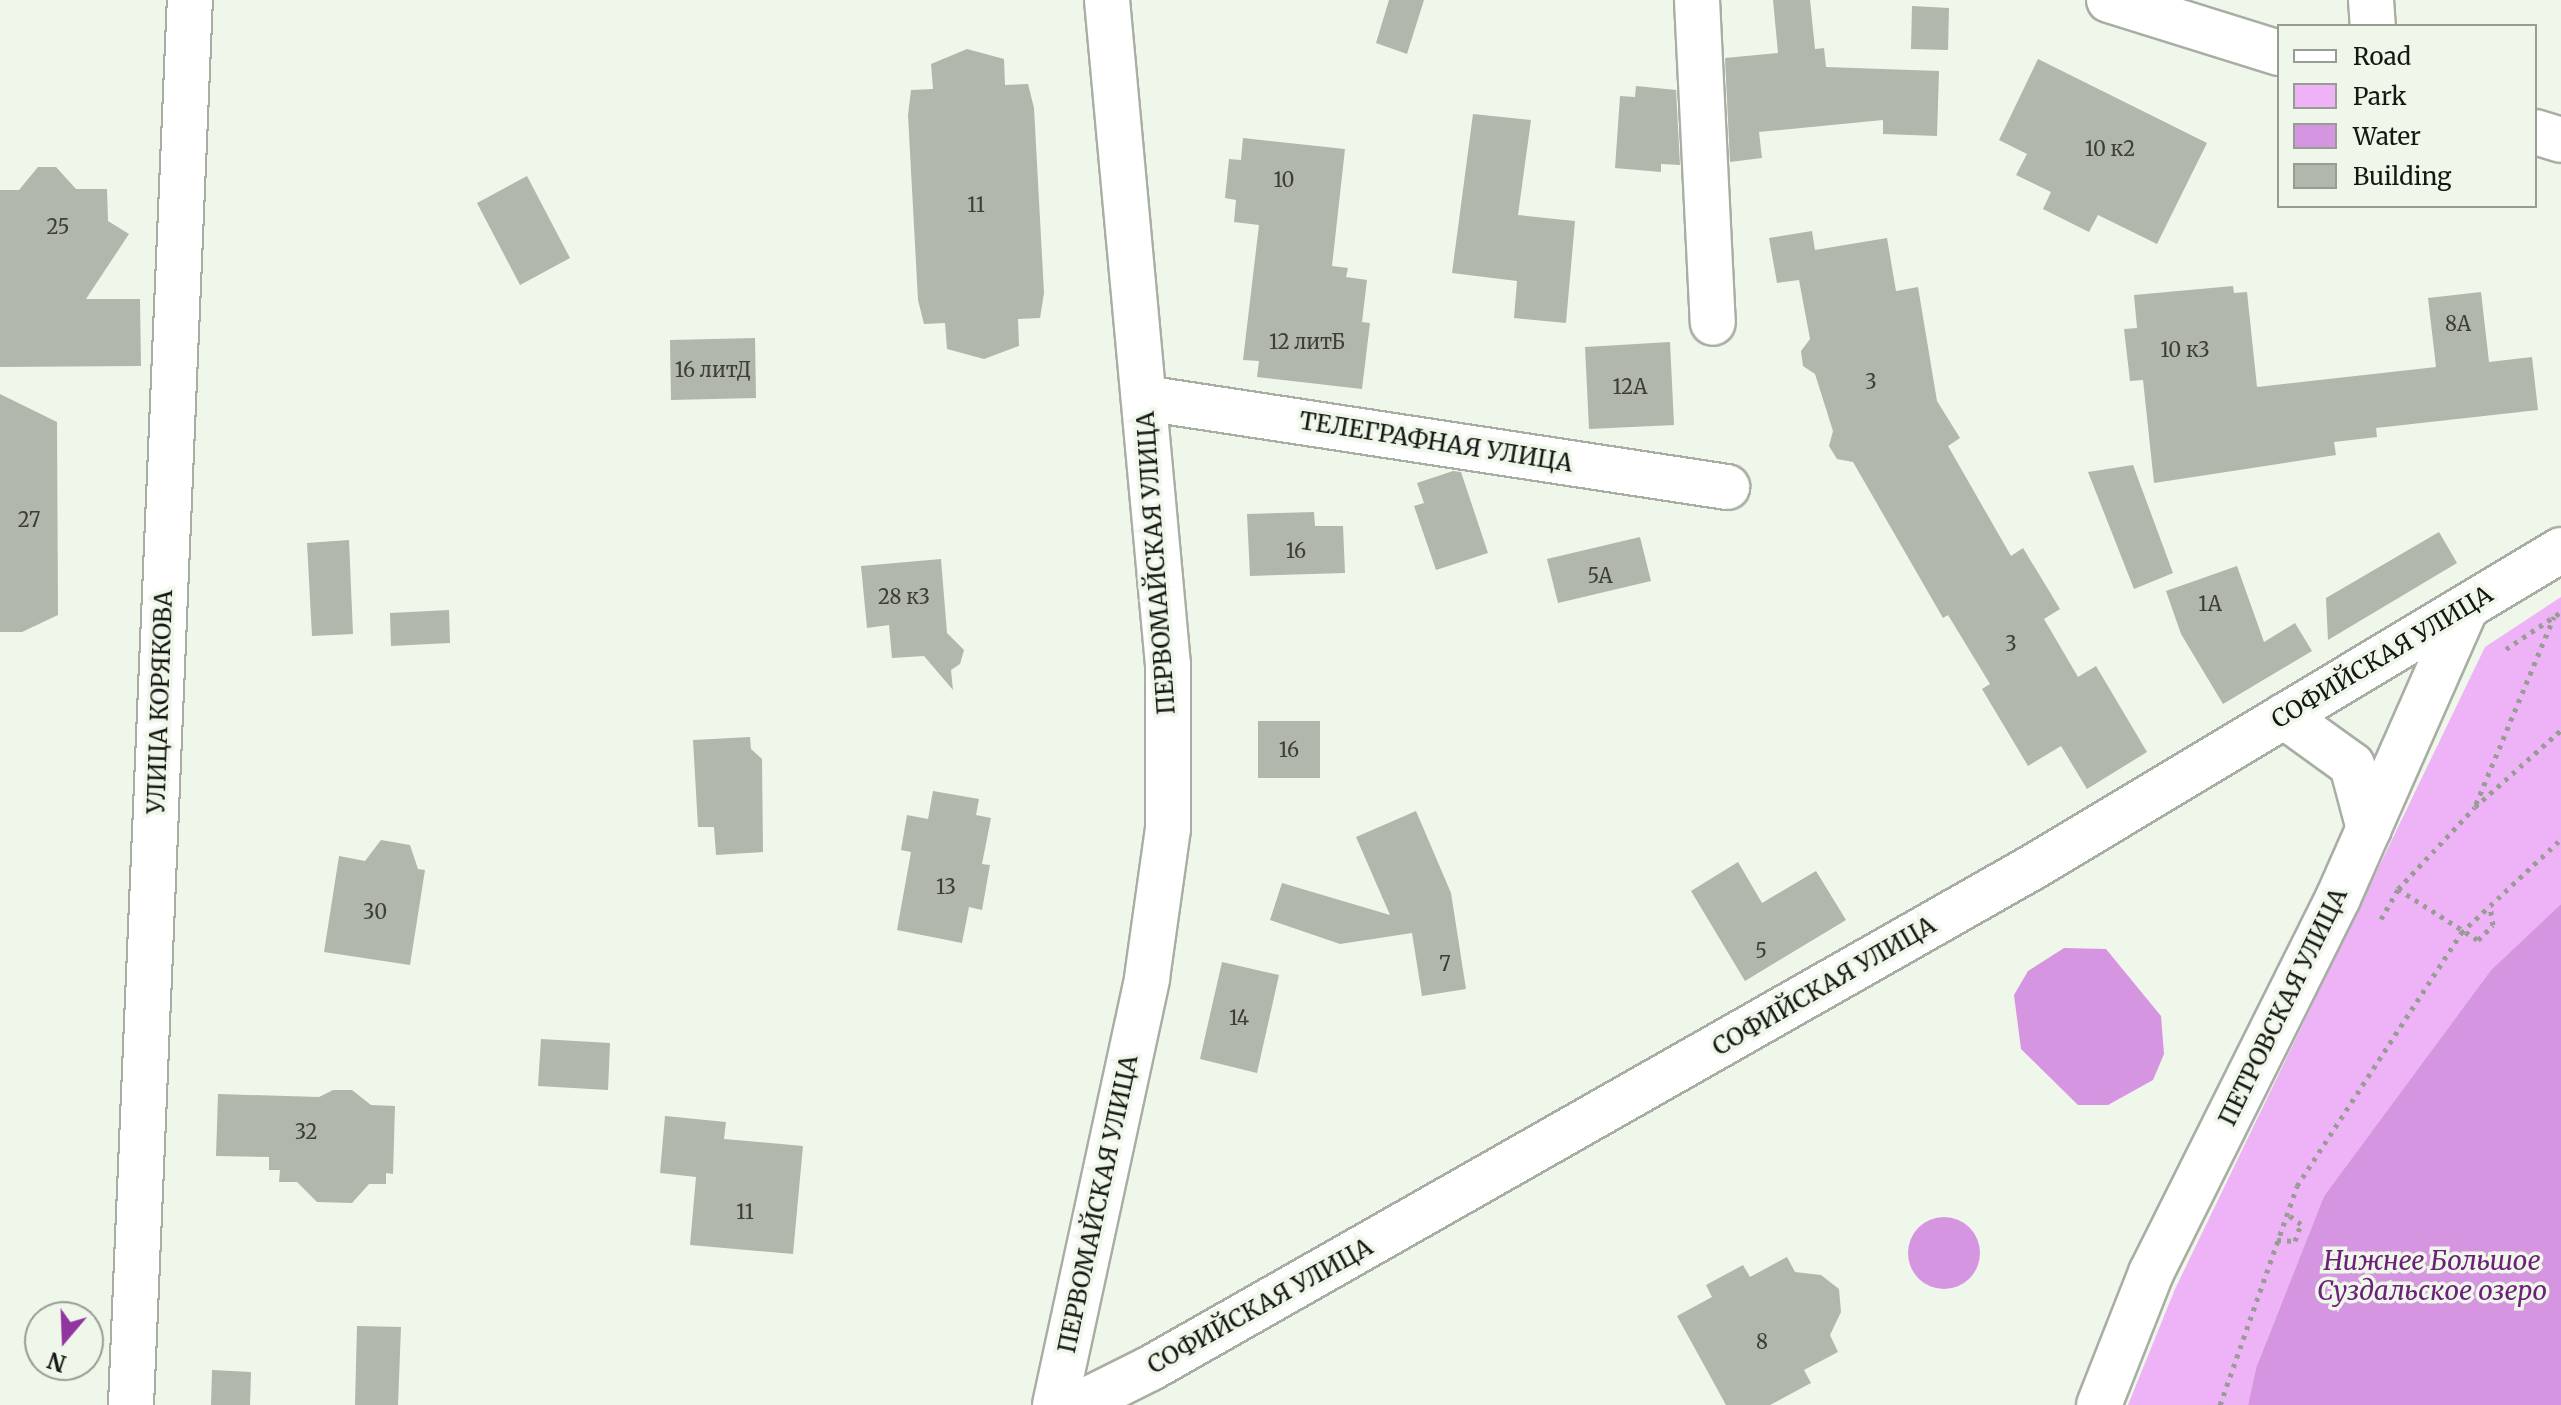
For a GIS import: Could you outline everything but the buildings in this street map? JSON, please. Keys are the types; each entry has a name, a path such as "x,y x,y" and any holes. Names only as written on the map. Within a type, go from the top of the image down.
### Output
{"street":[{"name":"УЛИЦА КОРЯКОВА","path":"131,1405 190,0"},
{"name":"ПЕРВОМАЙСКАЯ УЛИЦА","path":"1055,1405 1147,978 1168,829 1168,665 1107,0"},
{"path":"1697,0 1713,323"},
{"path":"2109,0 2277,52"},
{"path":"2371,0 2373,24"},
{"path":"2537,133 2561,140"},
{"name":"ТЕЛЕГРАФНАЯ УЛИЦА","path":"1144,398 1727,487"},
{"name":"СОФИЙСКАЯ УЛИЦА","path":"1077,1405 1164,1361 2033,867 2561,550"},
{"name":"ПЕТРОВСКАЯ УЛИЦА","path":"2099,1405 2151,1273 2369,829 2466,608"},
{"path":"2284,716 2352,765 2369,829"}],"path":[{"path":"2506,649 2561,612"},
{"path":"2475,807 2554,617"},
{"path":"2374,930 2398,889 2475,807 2561,730"},
{"path":"2220,1405 2297,1186 2461,933 2561,839"},
{"path":"2398,889 2461,933 2478,940 2493,925 2490,906"},
{"path":"2277,1240 2295,1241 2301,1224 2287,1214"}],"green space":[{"path":"2561,597 2561,904 2491,970 2324,1196 2256,1368 2248,1405 2128,1405 2175,1289 2485,647"}],"water":[{"name":"Нижнее Большое Суздальское озеро","path":"2561,904 2561,1405 2248,1405 2256,1368 2324,1196 2491,970"},
{"path":"2064,948 2106,949 2161,1016 2164,1054 2153,1080 2108,1105 2078,1105 2021,1049 2014,995 2028,971"},
{"path":"1944,1217 1964,1223 1974,1233 1980,1253 1974,1273 1964,1283 1944,1289 1924,1283 1914,1273 1908,1253 1914,1233 1924,1223"}]}
